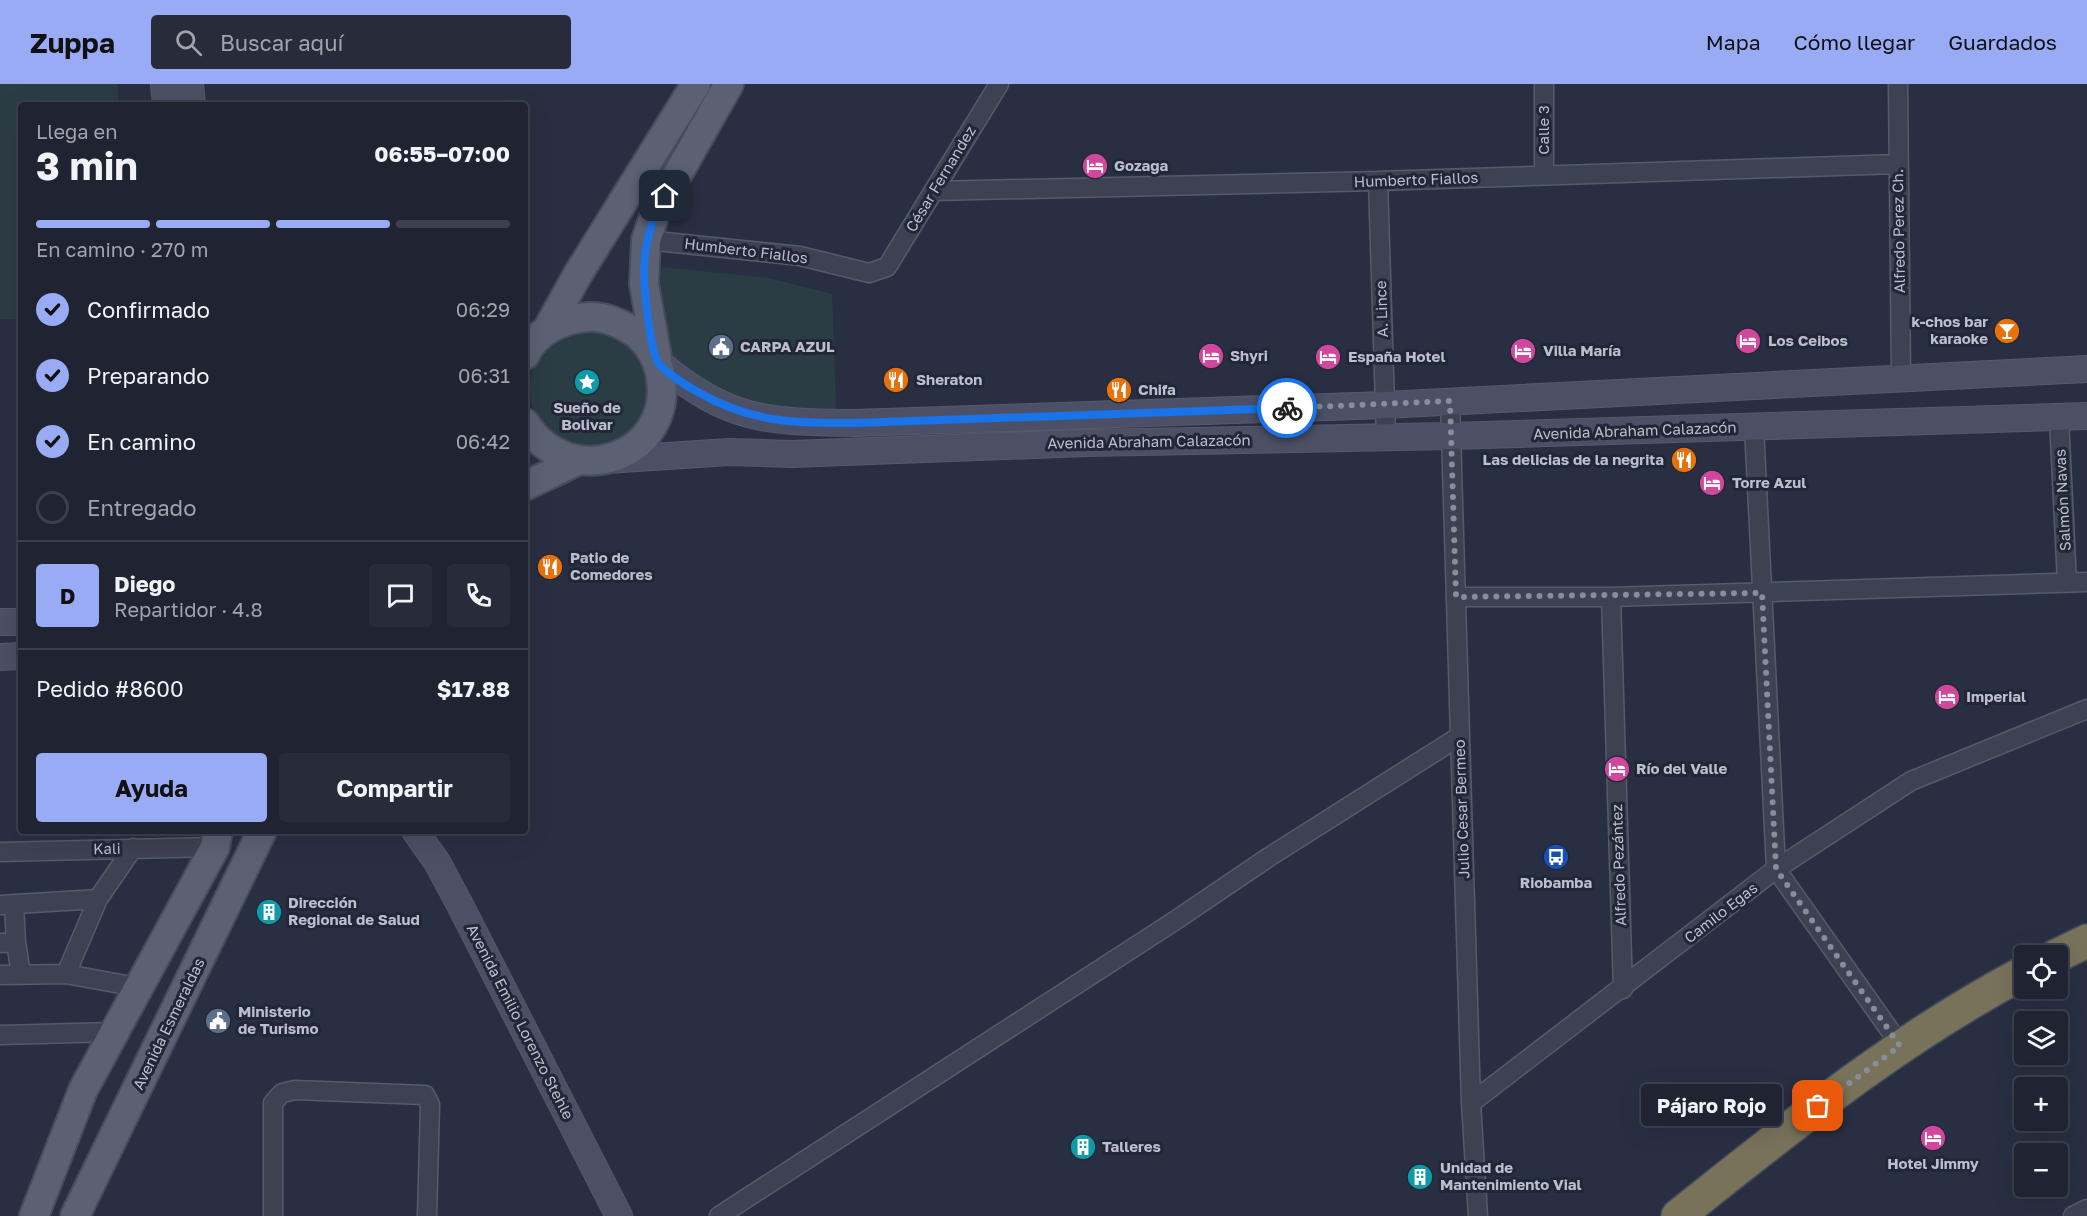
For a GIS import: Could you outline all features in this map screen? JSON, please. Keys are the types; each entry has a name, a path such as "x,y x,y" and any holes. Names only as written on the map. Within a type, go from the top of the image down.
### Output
{"highway":[{"path":"2068,950 2087,941"},
{"path":"1678,1216 1800,1119 1900,1046 1979,996 2014,978"}],"main road":[{"path":"164,84 166,102"},
{"path":"189,84 192,102"},
{"path":"532,346 696,84"},
{"path":"528,428 534,438 553,453 577,461 606,460 629,450 648,433 656,419 663,387 644,284 646,240 654,214 729,84"},
{"path":"532,346 572,318 598,317 624,324 644,340 658,362"},
{"name":"Avenida Abraham Calazacón","path":"658,362 686,386 714,402 747,416 796,422 866,422 1385,405 2087,369"},
{"name":"Avenida Abraham Calazacón","path":"606,460 729,452 792,454 1086,443 1451,436 2087,416"},
{"path":"528,485 577,461"},
{"path":"0,622 18,622"},
{"path":"0,657 18,657"},
{"name":"Avenida Esmeraldas","path":"75,1216 261,834"},
{"name":"Avenida Emilio Lorenzo Stehle","path":"417,834 437,862 460,905 619,1216"},
{"path":"34,1216 83,1090 216,839"}],"street":[{"name":"César Fernandez","path":"879,270 887,267 999,84"},
{"name":"Calle 3","path":"1544,84 1544,175"},
{"name":"Alfredo Perez Ch.","path":"1898,84 1901,377"},
{"name":"Humberto Fiallos","path":"934,191 1378,181 1898,164"},
{"name":"A. Lince","path":"1378,181 1386,437"},
{"name":"Humberto Fiallos","path":"646,240 800,256 869,273 879,270"},
{"name":"Julio Cesar Bermeo","path":"1450,401 1471,1103 1478,1216"},
{"name":"Salmón Navas","path":"2059,418 2067,583"},
{"path":"1754,427 1776,869 1900,1046"},
{"path":"1456,597 1611,597 2087,582"},
{"name":"Alfredo Pezántez","path":"1611,597 1623,989"},
{"name":"Camilo Egas","path":"1471,1103 1623,989 1776,869 1911,781 2085,716"},
{"path":"720,1216 1153,936 1269,857 1460,736"},
{"name":"Kali","path":"0,852 133,848 216,839"},
{"path":"66,974 98,899 133,848"},
{"path":"21,975 8,942 7,904 98,899"},
{"path":"0,975 66,974 137,987"},
{"path":"0,1035 113,1032"},
{"path":"273,1216 273,1103 282,1093 295,1090 425,1095 430,1105 427,1216"},
{"path":"2073,1216 2087,1209"}],"shaded area":[{"path":"0,84 117,84 119,102 18,102 18,319 0,319"},
{"path":"662,267 768,278 832,294 836,409 756,409 689,377 673,358 664,331 660,286"},
{"path":"590,330 613,335 632,348 645,367 650,390 645,413 632,432 613,445 590,450 567,445 548,432 535,413 530,390 535,367 548,348 567,335"}],"way so far":[{"path":"1287,408 1450,401 1456,597 1611,597 1762,593 1776,869 1900,1046 1818,1106"}],"place":[{"name":"Gozaga","path":"1095,166"},
{"name":"k-chos bar karaoke","path":"2007,331"},
{"name":"Los Ceibos","path":"1748,341"},
{"name":"CARPA AZUL","path":"721,347"},
{"name":"Villa María","path":"1523,351"},
{"name":"Shyri","path":"1211,356"},
{"name":"España Hotel","path":"1328,357"},
{"name":"Sheraton","path":"896,380"},
{"name":"Sueño de Bolivar","path":"587,382"},
{"name":"Chifa","path":"1119,390"},
{"name":"Las delicias de la negrita","path":"1684,460"},
{"name":"Torre Azul","path":"1712,483"},
{"name":"Patio de Comedores","path":"550,567"},
{"name":"Imperial","path":"1947,697"},
{"name":"Río del Valle","path":"1617,769"},
{"name":"Riobamba","path":"1556,857"},
{"name":"Dirección Regional de Salud","path":"269,912"},
{"name":"Ministerio de Turismo","path":"218,1021"},
{"name":"Pájaro Rojo","path":"1818,1106"},
{"name":"Hotel Jimmy","path":"1933,1138"},
{"name":"Talleres","path":"1083,1147"},
{"name":"Unidad de Mantenimiento Vial","path":"1420,1177"}],"route":[{"path":"665,196 654,214 646,240 644,260 647,308 658,362 686,386 714,402 747,416 796,422 855,423 1287,408"}]}
